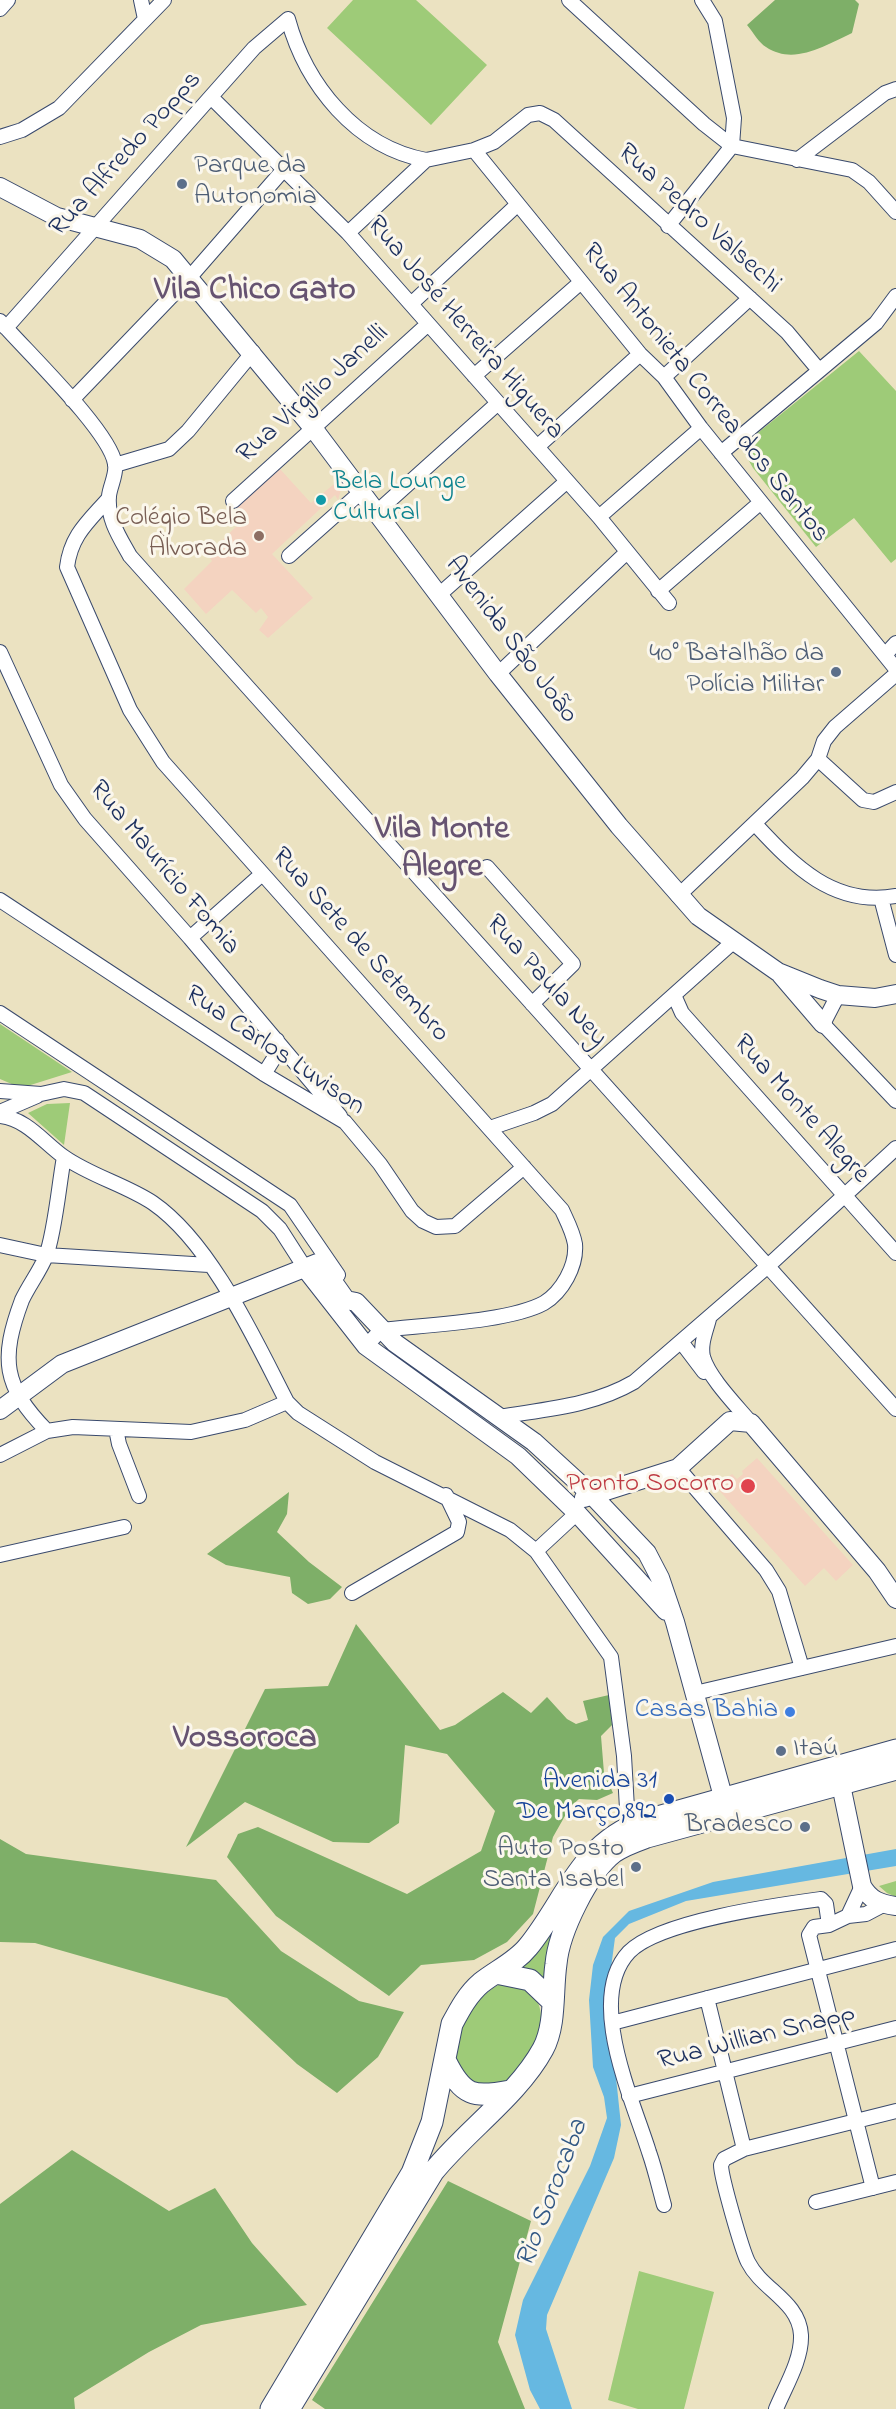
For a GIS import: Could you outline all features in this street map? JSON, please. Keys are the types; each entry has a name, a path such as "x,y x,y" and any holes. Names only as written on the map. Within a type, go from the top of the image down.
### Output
{"highway":[{"path":"826,1783 896,1750"},
{"path":"271,2409 412,2172 432,2122 452,2024 459,2010 480,1984 528,1947 586,1859 611,1836 628,1826 726,1807 896,1769"},
{"path":"288,2409 433,2172 451,2149 534,2064 544,2046 553,2002 556,1962 562,1938 589,1882 615,1852 726,1807"},
{"path":"496,1973 530,1980 553,2002"},
{"path":"446,2062 456,2081 473,2094 487,2095 510,2091"}],"main road":[{"name":"Avenida São João","path":"0,188 57,217 140,239 173,259 253,352 313,428 378,511 498,674 678,896 698,916 778,972 838,996 875,998 896,994"},
{"path":"778,972 823,1024"},
{"path":"0,1410 9,1390 62,1364 317,1263 322,1266 346,1300 356,1302 381,1330 488,1424 577,1513 646,1586 675,1622"},
{"path":"304,1268 366,1346 382,1360 422,1388 488,1424 534,1442 593,1496 647,1552 660,1578 675,1622 726,1807"},
{"path":"577,1513 582,1500 678,1468 730,1421 751,1423 877,1571 896,1599"},
{"path":"826,1783 854,1846 861,1883 868,1897 890,1905"}],"street":[{"path":"0,9 9,0"},
{"path":"141,0 145,19"},
{"path":"0,137 22,130 59,108 112,57 164,0"},
{"path":"569,0 704,124 732,146 852,170 869,182 896,212"},
{"path":"668,226 732,146 734,118 715,21 702,0"},
{"name":"Rua Alfredo Popps","path":"3,325 94,228 254,48 288,19 295,43 313,80 341,114 383,145 412,158 426,160"},
{"path":"797,160 885,93 896,89"},
{"name":"Rua José Herreira Higuera","path":"211,98 285,168 348,233 599,517 669,603"},
{"name":"Rua Pedro Valsechi","path":"474,150 494,142 528,116 540,113 554,120 787,332 818,369"},
{"path":"348,233 426,160 474,150"},
{"name":"Rua Antonieta Correa dos Santos","path":"474,150 640,354 664,377 701,428 885,655 896,672"},
{"path":"72,400 190,277 285,168"},
{"path":"411,304 518,204"},
{"path":"474,376 581,282"},
{"path":"721,453 818,369 876,323 896,296"},
{"path":"664,377 750,298"},
{"name":"Rua Virgílio Janelli","path":"233,501 428,324"},
{"path":"3,325 72,400 107,445 115,465 169,449 188,431 253,352"},
{"path":"537,447 640,354"},
{"path":"378,511 498,403"},
{"path":"599,517 701,428"},
{"name":"Rua Paula Ney","path":"115,465 109,498 113,526 130,556 896,1409"},
{"path":"440,594 566,482"},
{"path":"289,556 361,492"},
{"name":"Rua Sete de Setembro","path":"109,498 69,548 67,567 140,729 163,762 562,1210 572,1233 575,1246 572,1266 560,1289 545,1302 527,1310 381,1330"},
{"path":"658,591 761,502"},
{"path":"498,674 626,553"},
{"path":"885,655 896,643"},
{"name":"Rua Maurício Fomia","path":"0,652 61,785 85,819 190,938 345,1122"},
{"path":"678,896 756,825 818,759 824,741 835,727 896,672"},
{"path":"818,759 863,800 874,802 896,792"},
{"path":"756,825 790,862 821,885 844,894 881,898 896,896"},
{"path":"487,867 573,964 532,1004"},
{"path":"190,938 262,874"},
{"path":"881,898 896,955"},
{"name":"Rua Carlos Luvison","path":"0,900 264,1074 345,1122 380,1164 412,1211 423,1221 436,1227 454,1226 524,1167"},
{"path":"490,1128 534,1113 552,1104 733,942"},
{"name":"Rua Monte Alegre","path":"674,995 682,1013 896,1253"},
{"path":"838,996 823,1024 896,1101"},
{"path":"0,1011 290,1205 356,1302"},
{"path":"264,1074 276,1055 277,1040"},
{"path":"0,1091 6,1094 41,1094 64,1089 84,1093 262,1211 280,1229 304,1268"},
{"path":"0,1114 41,1094"},
{"path":"0,1114 21,1121 64,1157 153,1203 176,1222 232,1298 287,1402 298,1413 375,1462 446,1495 510,1530 536,1551 611,1657 624,1756 628,1826"},
{"path":"143,1134 162,1131 165,1127 163,1119"},
{"path":"488,1424 593,1401 614,1394 634,1382 709,1319 896,1148"},
{"path":"47,1431 9,1390 6,1347 22,1302 46,1255 64,1157"},
{"path":"0,1245 46,1255 209,1265"},
{"path":"709,1319 702,1343 703,1357 710,1371 751,1423"},
{"path":"382,1360 395,1343 416,1326"},
{"path":"366,1346 381,1330"},
{"path":"682,1342 725,1400 730,1421"},
{"path":"0,1455 47,1431 73,1428 191,1432 245,1420 287,1402"},
{"path":"116,1429 119,1444 139,1496"},
{"path":"678,1468 766,1570 779,1591 802,1668"},
{"path":"351,1593 457,1532 459,1522 446,1495"},
{"path":"536,1551 577,1513"},
{"path":"0,1555 124,1527"},
{"path":"695,1693 896,1646"},
{"path":"848,1916 861,1883"},
{"path":"664,2205 629,2096 612,2023 613,1988 619,1965 631,1950 653,1937 698,1922 762,1907 821,1899 826,1904 829,1925"},
{"path":"873,2188 817,1970 810,1930 829,1925 848,1916 866,1914 890,1905"},
{"path":"612,2023 896,1949"},
{"path":"707,1998 744,2149"},
{"name":"Rua Willian Snapp","path":"629,2096 896,2028"},
{"path":"776,2409 801,2348 801,2332 790,2305 758,2277 748,2262 721,2172 724,2159 744,2149 896,2111"},
{"path":"816,2202 896,2182"}],"shaded area":[{"name":"Colégio Bela Alvorada","path":"280,469 311,503 339,480 341,490 338,500 335,495 272,554 313,598 268,638 259,630 268,617 261,608 256,613 232,590 206,614 184,589 212,561 208,554 245,518 236,508"},
{"path":"757,1458 853,1565 836,1581 824,1568 805,1586 716,1487 732,1474 737,1479 743,1474 742,1471"}],"green space":[{"path":"353,0 416,0 487,65 431,125 327,28"},
{"path":"775,0 855,0 859,4 852,33 810,52 788,55 763,45 747,25"},
{"path":"859,351 896,391 896,559 891,563 854,518 816,547 753,468 745,454 749,440"},
{"path":"0,1024 72,1072 21,1088 0,1079"},
{"path":"70,1103 64,1145 28,1113 47,1104"},
{"path":"289,1492 287,1514 277,1532 309,1562 342,1587 330,1599 308,1604 292,1593 290,1577 226,1565 207,1554"},
{"path":"356,1624 440,1730 455,1725 503,1692 531,1713 547,1697 567,1719 576,1724 588,1720 583,1701 609,1695 612,1725 601,1736 604,1773 613,1793 597,1800 579,1799 570,1807 553,1837 533,1914 507,1942 474,1960 421,1965 389,1996 276,1916 227,1857 238,1834 258,1827 407,1894 481,1851 495,1811 447,1754 405,1745 399,1823 369,1843 333,1842 245,1802 186,1847 265,1689 328,1686"},
{"path":"0,1839 26,1854 216,1880 281,1951 359,2001 404,2012 378,2057 337,2093 297,2064 227,1998 35,1943 0,1942"},
{"path":"616,1845 546,1989 516,1968"},
{"path":"896,1881 896,1897 879,1886"},
{"path":"506,1981 514,1982 527,1989 536,1999 541,2025 538,2039 532,2053 515,2077 503,2086 482,2091 455,2069 458,2042 467,2017 474,2006 483,1996"},
{"path":"72,2150 169,2211 215,2188 252,2243 307,2305 201,2325 149,2352 74,2398 75,2409 0,2409 0,2204"},
{"path":"448,2181 531,2221 498,2342 525,2409 325,2409 312,2400"},
{"path":"639,2271 714,2292 684,2409 638,2409 608,2400"}],"water":[{"name":"Rio Sorocaba","path":"896,1849 896,1866 686,1901 629,1924 615,1938 607,1998 606,2038 615,2068 621,2125 614,2158 547,2315 546,2329 572,2409 540,2409 530,2390 515,2335 523,2300 590,2166 607,2118 604,2097 593,2067 589,2000 593,1965 603,1937 629,1911 713,1882"}],"place":[{"name":"Parque da Autonomia","path":"182,184"},
{"name":"Bela Lounge Cultural","path":"321,500"},
{"name":"Colégio Bela Alvorada","path":"259,536"},
{"name":"40° Batalhão da Polícia Militar","path":"836,672"},
{"name":"Pronto Socorro","path":"748,1486"},
{"name":"Casas Bahia","path":"790,1712"},
{"name":"Itaú","path":"781,1751"},
{"name":"Avenida 31 De Março,892","path":"669,1799"},
{"name":"Bradesco","path":"805,1827"},
{"name":"Auto Posto Santa Isabel","path":"636,1867"}],"district":[{"name":"Vila Chico Gato","path":"255,293"},
{"name":"Vila Monte Alegre","path":"442,851"},
{"name":"Vossoroca","path":"245,1741"}]}
